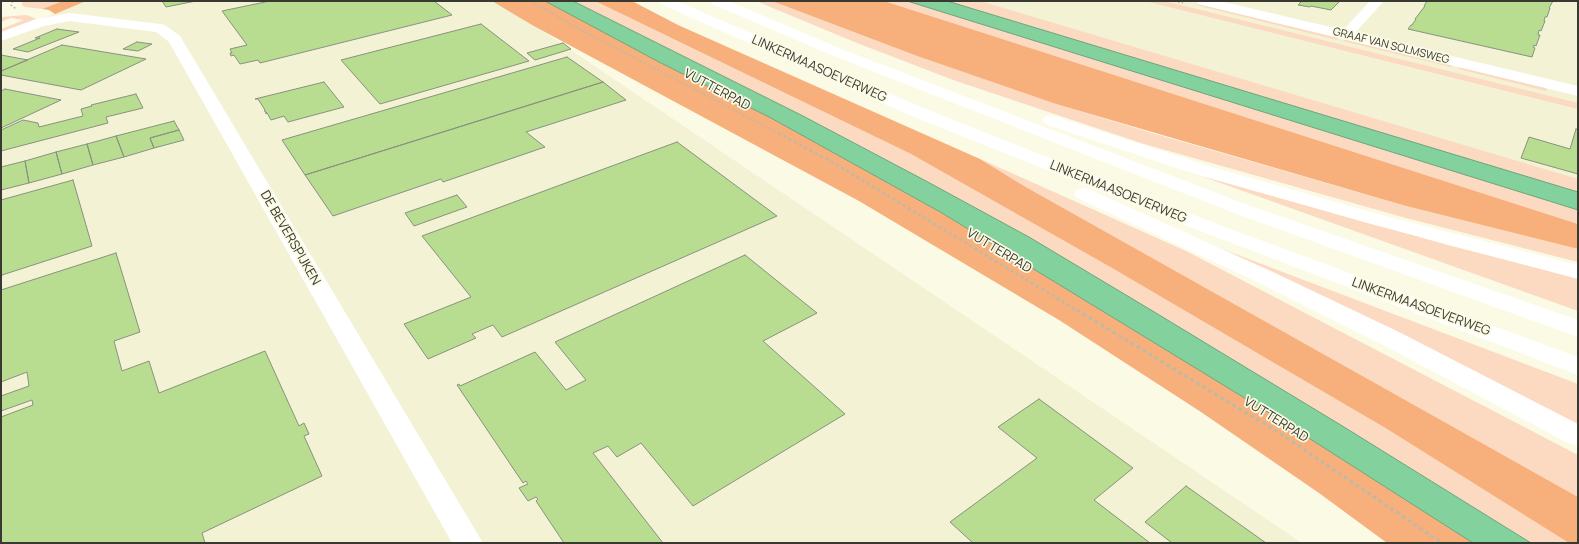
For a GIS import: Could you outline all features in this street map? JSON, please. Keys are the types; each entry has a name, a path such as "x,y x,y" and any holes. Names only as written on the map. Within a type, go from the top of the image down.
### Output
{"main road":[{"name":"LINKERMAASOEVERWEG","path":"666,1 922,114 1215,230 1578,366"},
{"name":"LINKERMAASOEVERWEG","path":"717,1 839,53 1241,209 1578,329"},
{"name":"GRAAF VAN SOLMSWEG","path":"1203,1 1578,91"},
{"path":"1346,35 1377,1"},
{"name":"DE BEVERSPIJKEN","path":"1,37 41,22 56,19 83,18 160,28 174,39 468,543"},
{"path":"839,53 904,69 1054,122 1205,170 1378,220 1578,272"},
{"path":"922,114 986,151 1136,217 1376,331 1578,436"}],"path":[{"name":"VUTTERPAD","path":"532,1 579,29 834,163 1281,434 1442,543"}],"shaded area":[{"path":"22,1 63,1 42,9 25,7 22,5"},
{"path":"63,1 86,1 55,14 49,10 42,9"},
{"path":"86,1 498,1 1302,543 1,543 1,35"},
{"path":"492,1 545,1 659,62 771,118 942,213 1279,419 1473,543 1387,543 1319,493 1201,412 1059,320 859,201 532,25"},
{"path":"545,1 573,1 803,116 1029,237 1344,427 1531,543 1473,543 1279,419 942,213 771,118 659,62"},
{"path":"573,1 595,1 911,154 1112,268 1387,429 1569,543 1531,543 1344,427 1029,237 803,116"},
{"path":"595,1 632,1 678,25 980,159 1024,186 1578,497 1578,543 1569,543 1387,429 1112,268 911,154"},
{"path":"756,1 772,1 917,56 1056,104 1152,133 1406,206 1578,249 1578,262 1406,218 1144,144 956,81 857,43"},
{"path":"772,1 884,1 1578,224 1578,249 1406,206 1056,104 917,56"},
{"path":"884,1 907,1 1578,210 1578,224"},
{"path":"907,1 947,1 1578,192 1578,210"},
{"path":"947,1 980,1 1578,179 1578,192"},
{"path":"964,1 1578,1 1578,184"},
{"path":"1145,1 1164,1 1578,103 1578,109"},
{"path":"1198,5 1338,37 1337,40 1204,7"},
{"path":"26,15 37,19 1,33 1,29 24,20 11,18 1,22 1,17"},
{"path":"1345,39 1452,65 1451,67 1343,41"},
{"path":"1460,67 1547,88 1546,91 1459,69"},
{"path":"1137,153 1280,197 1451,246 1578,278 1578,311"},
{"path":"980,159 1186,251 1578,455 1578,497 1024,186"},
{"path":"1193,238 1578,384 1578,430"}],"building":[{"path":"162,1 196,1 166,7"},
{"path":"270,1 434,1 452,15 260,63 258,60 240,64 234,55 231,56 230,53 232,53 230,49 247,45 222,11"},
{"path":"1297,1 1340,1 1331,10 1298,5 1301,2"},
{"path":"1427,1 1553,1 1549,8 1547,17 1545,17 1541,31 1539,30 1538,35 1540,35 1536,46 1534,45 1533,47 1535,48 1532,57 1408,29"},
{"path":"481,24 529,61 380,104 341,60"},
{"path":"57,29 79,32 28,52 13,49 40,38 35,38"},
{"path":"137,42 152,44 138,51 123,49"},
{"path":"563,43 571,49 535,60 527,53"},
{"path":"62,45 146,59 81,90 1,75 1,71"},
{"path":"1,55 28,60 1,71"},
{"path":"567,57 603,82 305,175 282,140"},
{"path":"324,82 344,107 288,122 284,116 271,120 264,111 265,110 258,99 255,99"},
{"path":"603,82 626,100 526,132 545,147 443,182 441,179 333,216 305,175"},
{"path":"5,89 61,100 1,128 1,91"},
{"path":"136,94 143,108 106,117 108,123 1,151 1,130 23,120 38,123 39,127 83,116 81,109 92,106 91,105"},
{"path":"174,121 179,130 150,138 154,148 124,157 116,136"},
{"path":"1576,129 1578,130 1578,174 1521,158 1529,137 1570,149"},
{"path":"179,130 184,140 154,148 150,138"},
{"path":"116,136 124,157 93,165 87,144"},
{"path":"677,142 777,216 502,337 493,325 472,334 476,338 428,359 404,324 471,297 422,236"},
{"path":"87,144 93,165 62,174 56,152"},
{"path":"56,152 62,174 29,183 25,161"},
{"path":"25,161 29,183 1,190 1,167"},
{"path":"73,180 92,246 2,275 1,279 1,200"},
{"path":"457,195 467,207 414,226 405,213"},
{"path":"116,253 140,332 114,341 122,371 149,361 159,393 265,351 299,426 304,423 309,434 304,436 322,476 202,533 205,543 1,543 1,417 33,405 32,400 1,411 1,396 29,386 27,372 1,382 1,290"},
{"path":"745,255 817,313 763,341 845,414 693,506 641,443 617,457 608,446 593,453 663,543 564,543 536,501 538,499 536,497 528,501 519,488 528,484 526,481 523,483 457,385 459,384 460,386 535,352 566,390 586,380 555,342"},
{"path":"1039,399 1133,468 1094,500 1150,543 973,543 950,522 1037,458 998,427"},
{"path":"1186,486 1266,543 1172,543 1145,522"}]}
